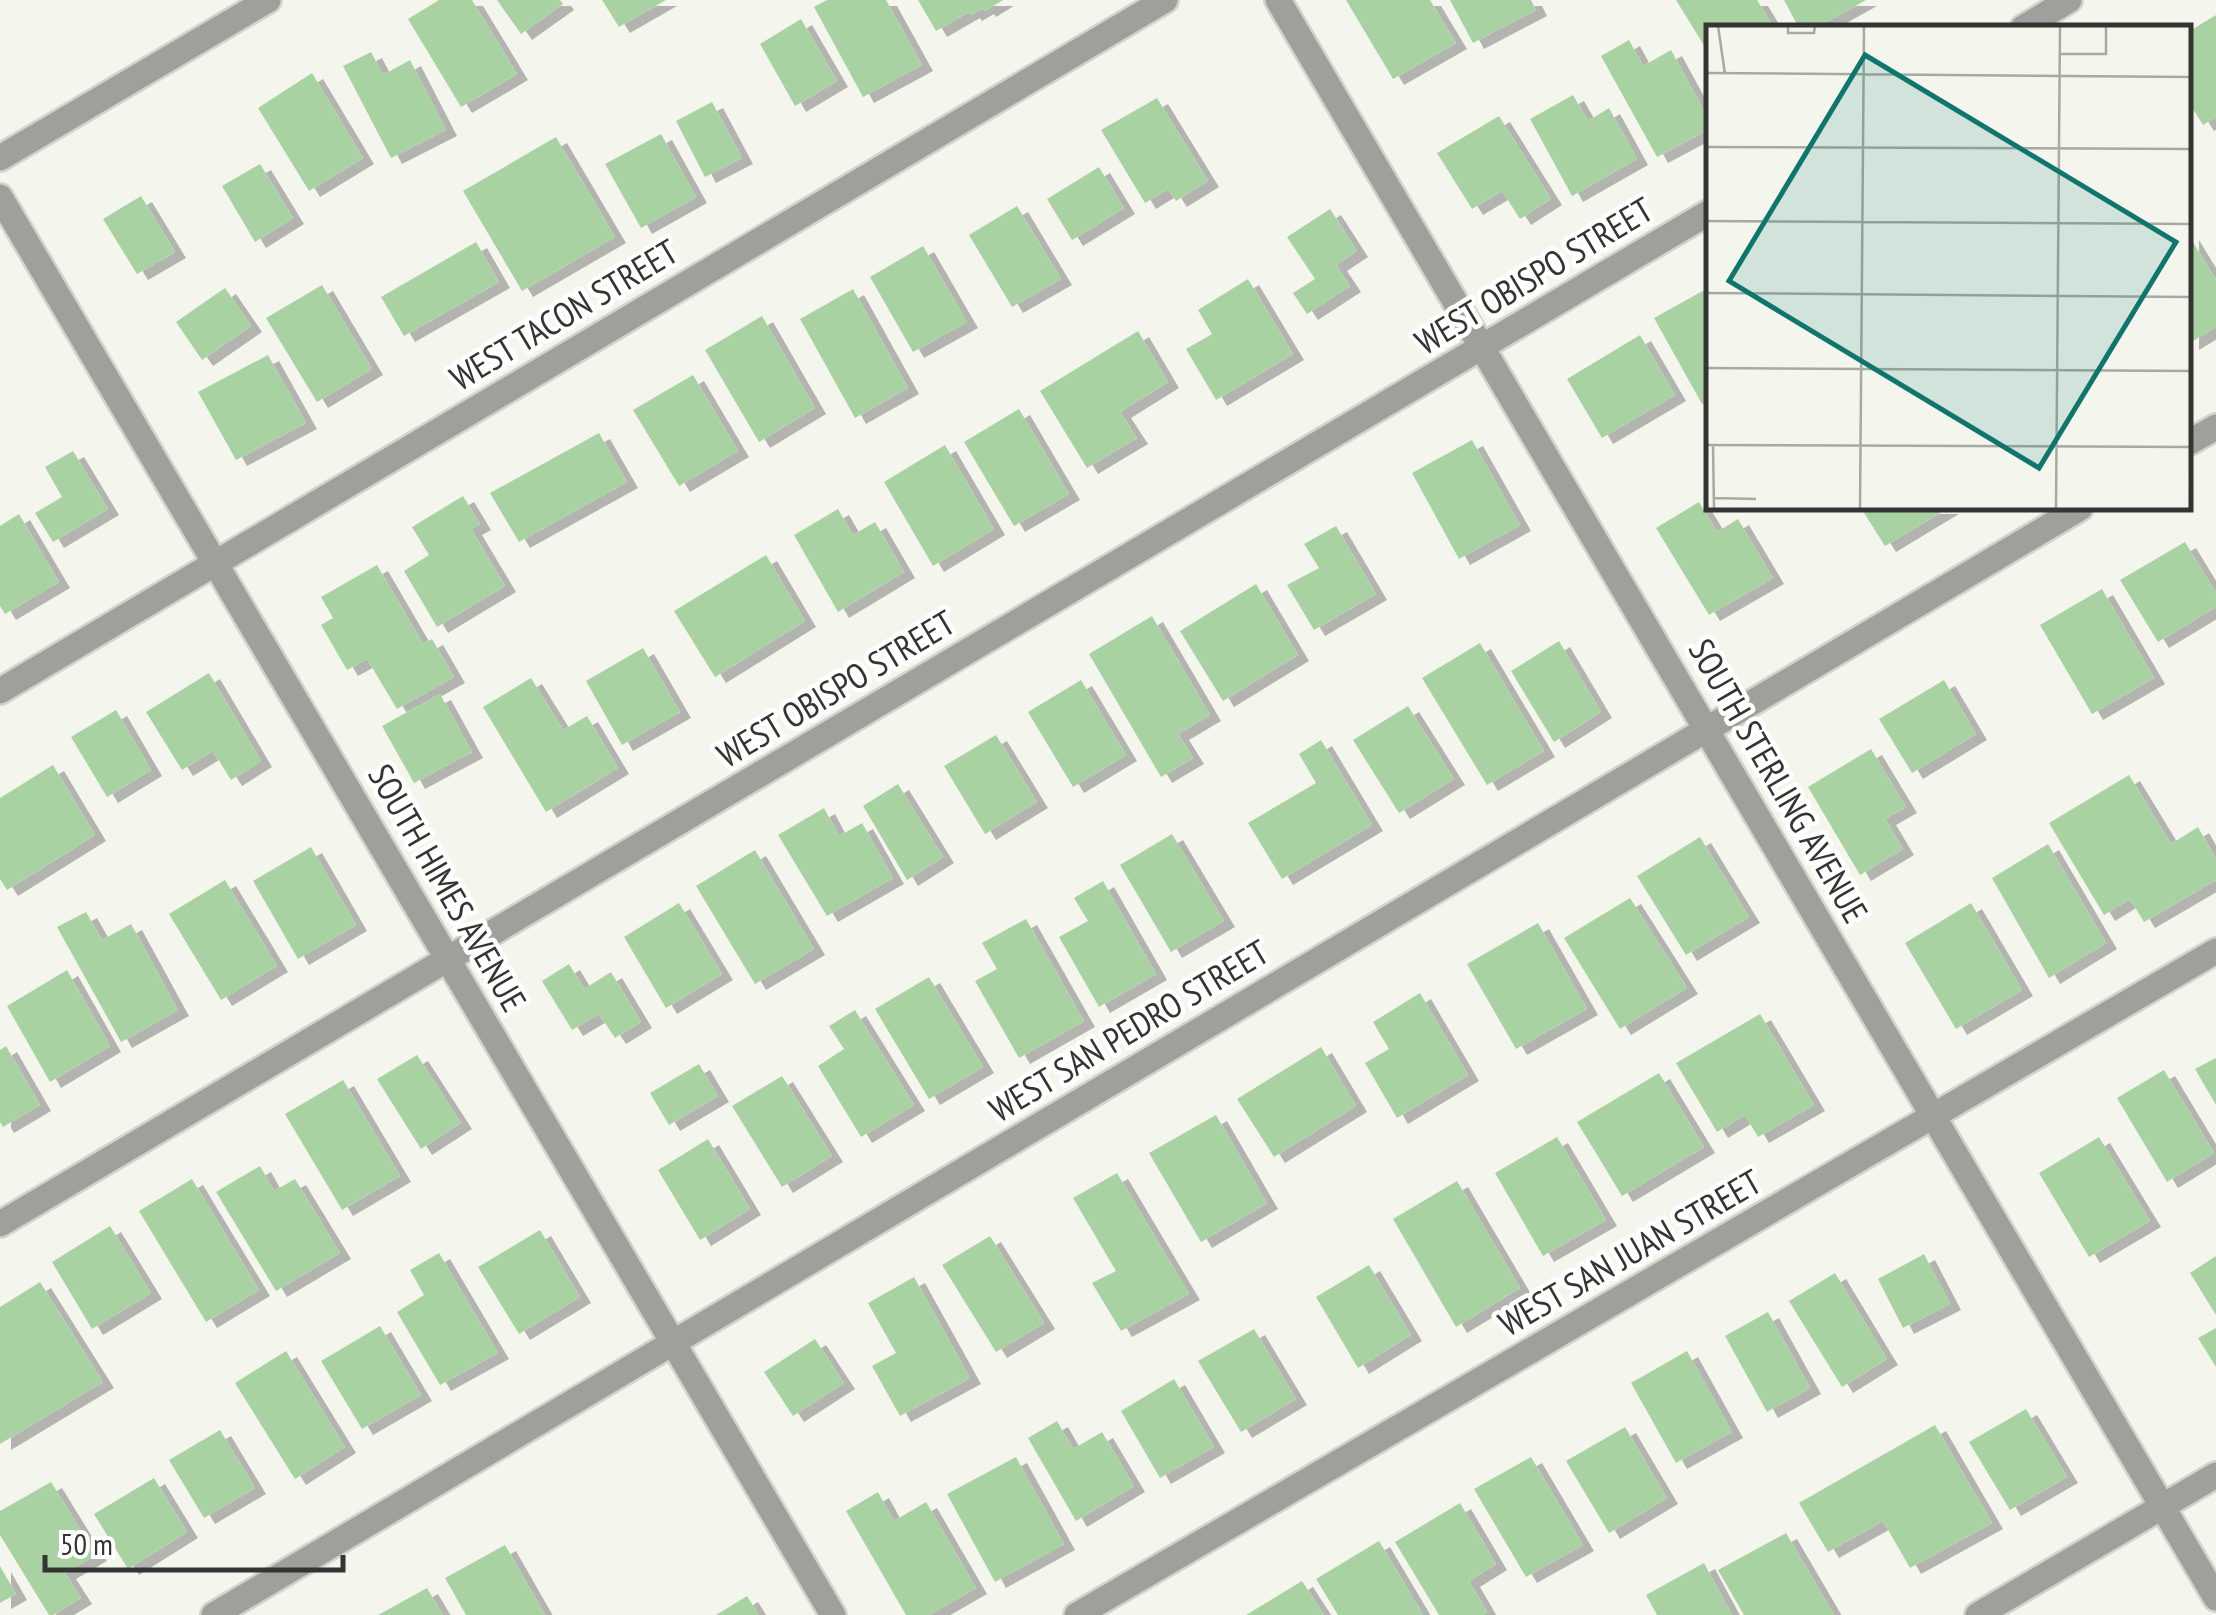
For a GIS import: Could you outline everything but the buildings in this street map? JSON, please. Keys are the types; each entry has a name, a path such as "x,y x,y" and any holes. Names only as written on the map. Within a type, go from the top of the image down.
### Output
{"street":[{"path":"0,158 268,0"},
{"name":"WEST TACON STREET","path":"0,691 1164,0"},
{"name":"SOUTH STERLING AVENUE","path":"1278,0 2216,1598"},
{"path":"2027,25 2069,0"},
{"name":"SOUTH HIMES AVENUE","path":"0,198 833,1615"},
{"name":"WEST OBISPO STREET","path":"0,1224 1706,214"},
{"path":"2191,441 2216,427"},
{"name":"WEST SAN PEDRO STREET","path":"214,1615 2077,510"},
{"name":"WEST SAN JUAN STREET","path":"1077,1615 2216,950"},
{"path":"1978,1615 2216,1475"}]}
